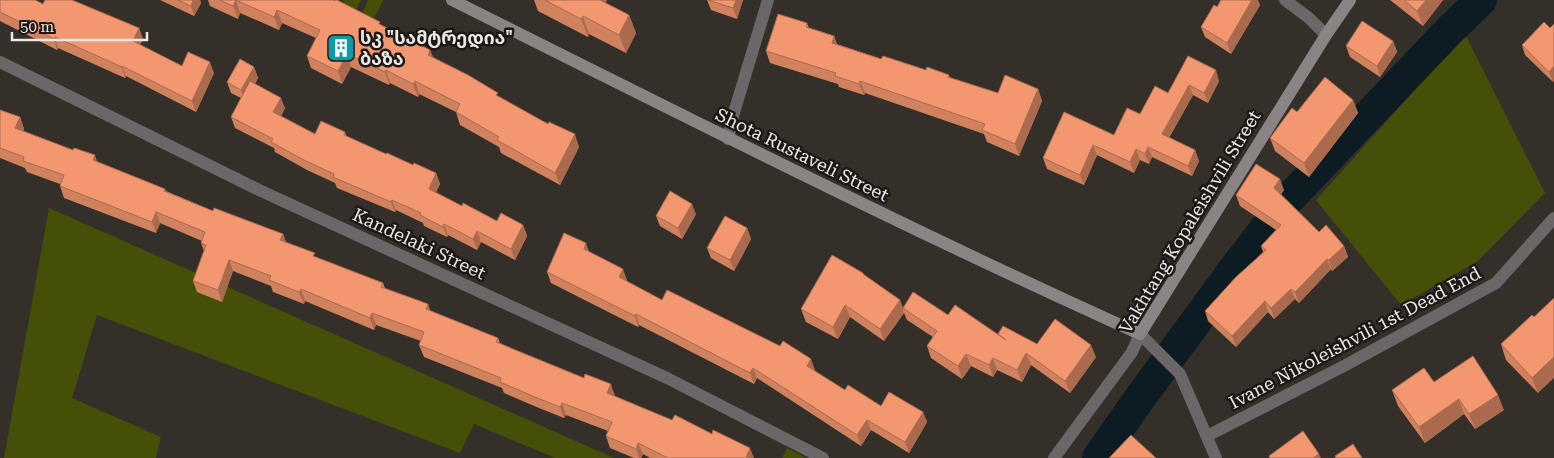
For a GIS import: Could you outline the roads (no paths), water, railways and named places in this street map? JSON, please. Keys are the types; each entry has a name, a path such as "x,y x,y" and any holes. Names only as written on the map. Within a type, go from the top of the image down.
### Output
{"street":[{"name":"Shota Rustaveli Street","path":"452,0 728,139 1010,276 1140,334"},
{"path":"728,139 733,116 768,0"},
{"path":"1285,0 1309,18 1326,35"},
{"name":"Vakhtang Kopaleishvili Street","path":"1054,458 1132,352 1140,334 1326,35 1350,0"},
{"name":"Kandelaki Street","path":"0,62 259,190 667,378 824,458"},
{"name":"Ivane Nikoleishvili 1st Dead End","path":"1207,436 1344,366 1496,283 1554,218"},
{"path":"1140,334 1180,374 1216,458"}],"waterway":[{"path":"1098,458 1238,264 1286,202 1448,32 1481,0"}],"place":[{"name":"სკ \"სამტრედია\" ბაზა","path":"341,48"}]}
